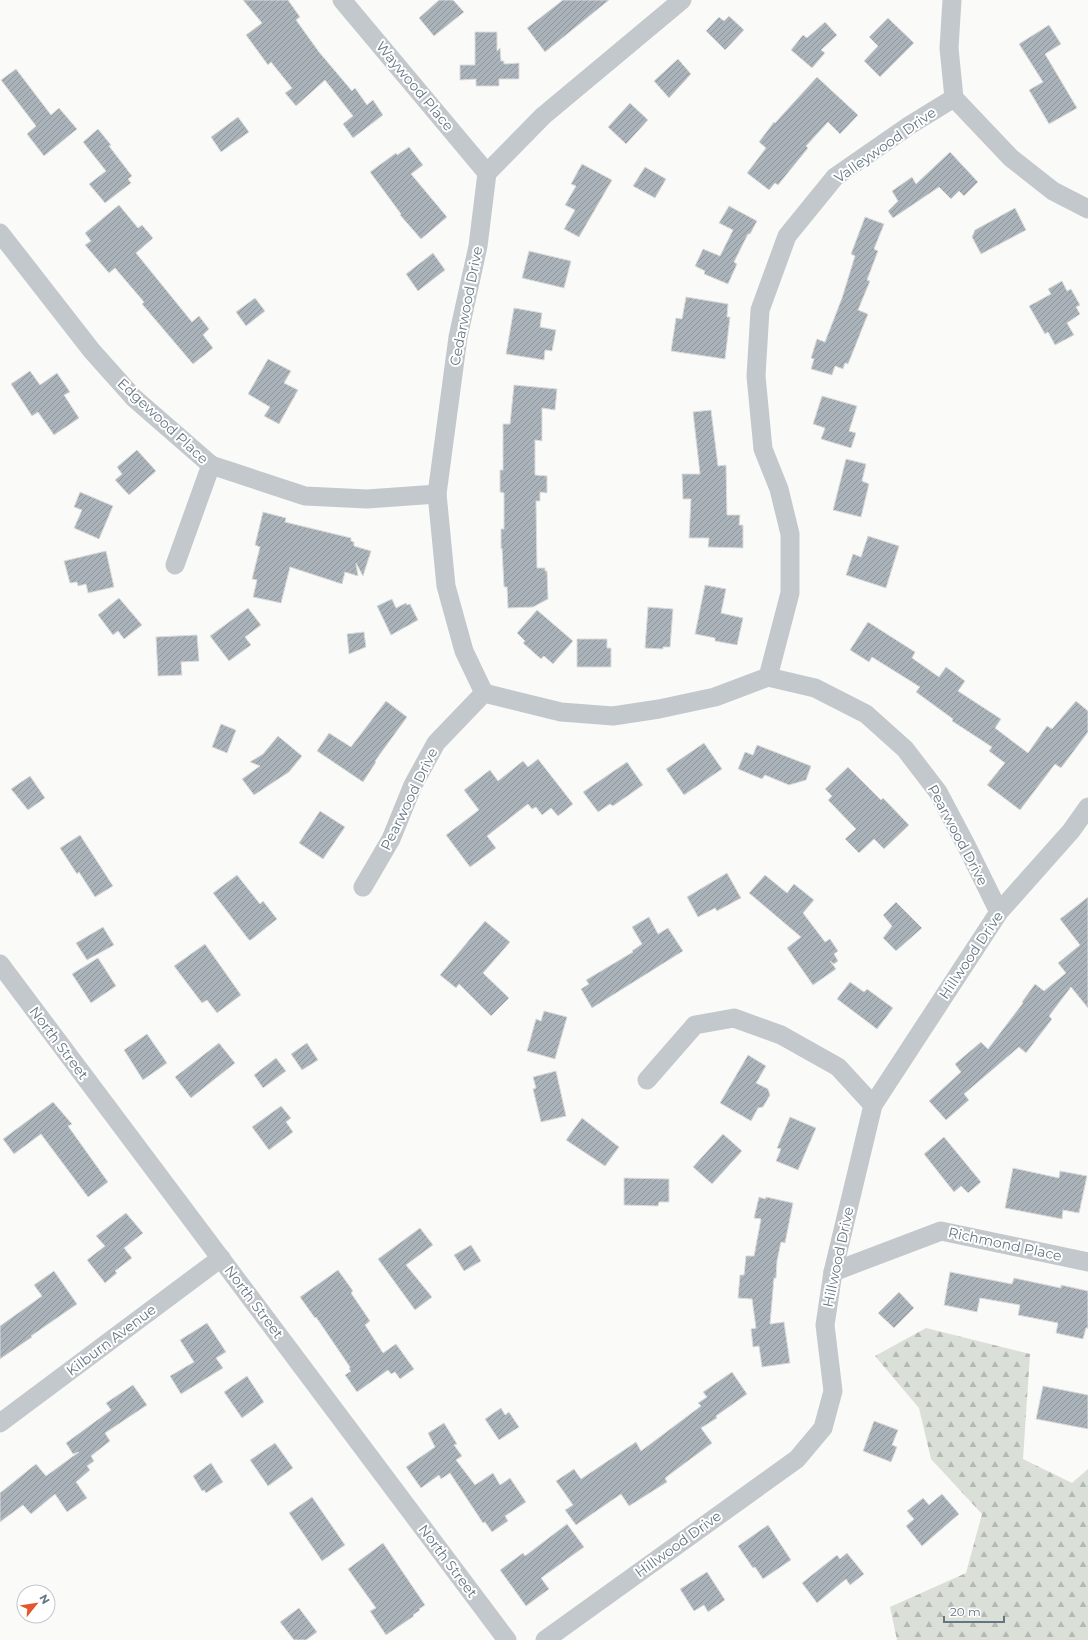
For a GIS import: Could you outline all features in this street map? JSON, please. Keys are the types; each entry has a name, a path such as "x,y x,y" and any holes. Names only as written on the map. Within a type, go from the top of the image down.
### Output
{"street":[{"name":"Waywood Place","path":"342,0 486,173"},
{"path":"486,173 542,116 682,0"},
{"path":"952,0 949,48 954,98 1011,158 1053,191 1088,209"},
{"name":"Valleywood Drive","path":"768,677 790,593 790,534 779,489 763,449 756,376 760,310 787,236 835,177 910,125 954,98"},
{"name":"Cedarwood Drive","path":"484,693 464,651 446,586 437,494 458,337 478,246 486,173"},
{"name":"Edgewood Place","path":"0,233 92,351 134,398 210,465 305,496 367,499 437,494"},
{"path":"175,565 210,465"},
{"path":"484,693 561,712 613,716 659,709 715,697 768,677"},
{"name":"Pearwood Drive","path":"768,677 815,688 866,714 905,749 938,792 966,844 998,912"},
{"name":"Pearwood Drive","path":"363,887 391,839 413,785 436,742 484,693"},
{"name":"Hillwood Drive","path":"545,1640 797,1459 823,1428 833,1391 825,1325 833,1272 873,1105 998,912 1070,831 1088,807"},
{"name":"North Street","path":"0,964 507,1640"},
{"path":"647,1080 695,1025 734,1018 781,1035 838,1067 873,1105"},
{"name":"Richmond Place","path":"833,1272 941,1231 1088,1262"},
{"name":"Kilburn Avenue","path":"0,1423 221,1258"}],"green space":[{"path":"926,1328 1030,1354 1023,1459 1072,1483 1088,1469 1088,1640 897,1640 890,1607 966,1573 982,1514 931,1459 919,1408 875,1356"}],"building":[{"path":"243,0 288,0 300,17 296,20 319,52 352,91 355,88 367,105 373,100 383,115 353,138 343,124 353,116 325,80 296,106 285,93 292,88 271,62 268,65 246,35 262,23"},
{"path":"439,0 453,0 464,12 434,36 419,18"},
{"path":"563,0 609,0 545,52 527,28"},
{"path":"729,16 744,30 725,50 706,31 719,17 724,21"},
{"path":"888,18 914,43 880,77 864,61 878,46 869,37"},
{"path":"825,22 837,35 821,50 825,53 812,68 791,50 803,35 807,38"},
{"path":"1049,25 1061,44 1045,54 1077,108 1049,124 1029,90 1043,82 1019,44"},
{"path":"475,32 497,32 497,51 500,48 501,61 504,61 504,64 519,63 519,79 499,79 499,86 476,86 476,79 460,80 460,65 475,65"},
{"path":"678,59 691,74 669,98 654,81"},
{"path":"16,69 51,115 59,108 77,129 44,156 27,134 36,126 1,80"},
{"path":"817,77 858,115 840,134 828,122 806,146 808,148 778,185 775,183 769,190 747,173 766,148 759,142 774,122 775,123"},
{"path":"630,103 648,120 626,144 608,127"},
{"path":"238,117 249,132 221,152 211,137"},
{"path":"98,129 132,176 128,179 131,183 105,203 89,184 106,171 83,142"},
{"path":"409,147 423,165 411,174 447,217 421,239 400,215 401,214 370,172 396,153 397,155"},
{"path":"950,152 978,182 964,196 959,191 951,199 939,187 893,218 888,211 898,201 892,191 912,177 916,184"},
{"path":"582,164 612,180 579,237 564,229 575,210 565,205 576,186 571,184"},
{"path":"645,167 666,179 655,198 633,186"},
{"path":"119,205 138,228 142,225 153,238 136,253 192,322 199,316 209,329 203,335 213,348 193,364 142,304 144,302 115,268 109,273 85,245 91,241 85,233"},
{"path":"729,206 757,221 750,234 748,234 734,262 737,264 728,284 704,274 705,271 695,266 703,249 720,256 733,230 719,223"},
{"path":"1015,208 1026,230 981,254 972,237 975,230"},
{"path":"865,217 884,224 874,249 878,251 867,280 870,281 858,310 868,314 848,364 845,363 843,369 835,366 832,375 811,369 814,359 811,358 817,339 825,342 842,298 855,256 851,254"},
{"path":"529,251 571,261 564,288 522,278"},
{"path":"433,253 445,270 418,291 406,274"},
{"path":"1062,281 1067,291 1071,289 1080,305 1076,307 1080,314 1067,323 1074,335 1055,345 1048,332 1045,334 1029,306 1051,294 1048,289"},
{"path":"686,297 728,304 727,317 730,317 725,359 671,351 676,318 682,319"},
{"path":"255,298 265,311 246,326 236,312"},
{"path":"514,308 542,313 540,327 556,330 552,351 545,350 544,360 506,354"},
{"path":"268,359 291,371 284,383 298,390 279,424 264,416 270,407 248,394"},
{"path":"30,371 40,385 57,373 70,392 64,395 79,418 54,435 38,412 32,416 11,384"},
{"path":"514,385 557,389 555,410 542,408 542,441 535,440 535,475 547,476 547,493 540,492 540,501 536,501 537,568 545,568 545,571 547,571 548,599 533,607 508,608 507,587 504,587 502,548 501,549 501,529 504,529 504,493 500,492 500,470 503,470 503,424 510,424"},
{"path":"822,396 857,406 849,431 856,433 851,448 821,439 825,428 813,424"},
{"path":"711,410 718,466 726,465 727,515 740,515 739,525 743,525 743,548 708,547 709,538 689,538 691,499 683,499 682,474 700,474 693,412"},
{"path":"137,450 156,471 129,495 115,480 122,474 117,467"},
{"path":"846,459 866,464 862,481 869,484 861,517 833,510"},
{"path":"80,492 113,506 99,539 74,528 82,510 74,507"},
{"path":"263,512 286,518 285,522 351,538 351,541 354,542 354,546 371,551 363,576 356,563 358,576 345,572 342,584 290,567 281,603 253,597 257,580 252,579 260,547 255,545"},
{"path":"868,536 899,546 886,588 846,575 853,554 861,557"},
{"path":"106,551 114,587 88,593 86,584 78,586 77,582 70,583 64,561"},
{"path":"705,585 726,589 721,613 743,618 737,645 715,641 715,638 695,634"},
{"path":"119,598 142,625 124,639 118,631 113,635 98,615"},
{"path":"392,599 396,608 406,603 407,605 410,604 418,620 391,635 377,606"},
{"path":"648,607 673,609 670,647 663,647 663,649 645,648"},
{"path":"248,608 261,625 245,637 251,645 229,661 210,636"},
{"path":"537,610 573,641 553,664 544,656 541,659 523,643 525,641 517,633"},
{"path":"868,622 915,652 912,658 939,677 946,667 965,681 958,691 1001,719 995,728 1028,753 1047,726 1052,729 1076,701 1088,711 1088,732 1061,768 1055,764 1020,810 987,785 1005,763 989,751 992,747 952,721 953,719 916,692 920,687 872,657 869,662 850,650"},
{"path":"364,632 366,647 349,654 347,634"},
{"path":"197,635 199,661 181,662 182,675 158,676 156,637"},
{"path":"577,639 607,639 607,648 611,648 611,667 577,667"},
{"path":"386,701 407,717 375,761 376,762 363,782 317,751 329,733 351,747"},
{"path":"221,724 236,730 227,753 212,747"},
{"path":"278,736 302,756 289,772 254,795 242,779 260,766 250,762 263,754"},
{"path":"704,743 722,769 684,795 666,769"},
{"path":"757,745 811,766 806,780 789,785 765,775 762,779 738,769 745,752 753,755"},
{"path":"538,759 573,804 558,816 551,808 542,815 536,807 532,809 528,804 487,836 496,848 470,867 446,835 479,810 464,790 490,770 498,781 523,761 528,767"},
{"path":"627,762 643,785 613,806 610,804 598,812 583,792"},
{"path":"848,767 881,800 883,798 909,825 884,849 874,839 859,853 845,839 856,829 828,800 832,796 825,789"},
{"path":"30,776 45,798 28,810 11,789"},
{"path":"320,811 345,827 323,859 299,843"},
{"path":"80,835 113,886 95,897 79,872 77,874 60,848"},
{"path":"727,873 741,898 717,911 715,908 698,917 687,897"},
{"path":"237,875 260,904 263,901 277,919 251,940 249,940 213,893"},
{"path":"765,875 787,893 794,884 814,900 803,913 825,942 830,939 838,951 834,954 838,961 834,964 830,961 836,969 813,985 787,948 801,937 749,893"},
{"path":"1088,897 1088,1008 1071,987 1049,1016 1052,1019 1026,1053 1019,1047 964,1094 969,1100 946,1120 929,1101 961,1072 955,1064 981,1042 988,1049 1023,1003 1022,1002 1035,984 1044,991 1066,973 1058,963 1080,945 1060,919"},
{"path":"896,902 922,928 896,951 883,938 892,926 883,915"},
{"path":"649,917 658,934 668,928 683,951 592,1008 581,989 589,984 586,980 633,952 632,951 642,944 632,927"},
{"path":"485,921 510,942 483,973 509,998 491,1016 459,984 456,988 440,975"},
{"path":"103,927 114,945 87,960 76,943"},
{"path":"205,944 241,995 217,1013 207,1000 202,1003 174,966"},
{"path":"98,958 116,986 91,1003 72,974"},
{"path":"850,982 864,992 867,989 893,1008 877,1029 837,999"},
{"path":"544,1011 567,1017 555,1059 527,1051 536,1019 541,1021"},
{"path":"147,1034 167,1063 143,1080 124,1050"},
{"path":"219,1043 235,1063 191,1098 175,1077"},
{"path":"307,1043 318,1060 302,1070 291,1054"},
{"path":"748,1055 766,1066 756,1083 768,1089 770,1095 763,1107 758,1108 751,1121 720,1103"},
{"path":"276,1058 286,1071 263,1088 254,1075"},
{"path":"556,1071 566,1116 541,1122 533,1089 536,1088 533,1077"},
{"path":"53,1102 72,1124 68,1126 108,1182 88,1197 41,1134 14,1154 3,1139"},
{"path":"281,1106 291,1118 286,1122 293,1132 269,1150 252,1127"},
{"path":"790,1117 816,1128 798,1170 776,1161 781,1149 777,1148"},
{"path":"582,1118 619,1147 605,1166 566,1140"},
{"path":"723,1134 742,1151 712,1184 693,1167"},
{"path":"944,1137 981,1182 968,1193 961,1186 954,1192 924,1154"},
{"path":"1013,1168 1059,1178 1060,1171 1087,1176 1079,1213 1063,1210 1062,1219 1005,1208"},
{"path":"624,1178 669,1179 669,1202 659,1202 658,1206 624,1205"},
{"path":"759,1197 765,1199 766,1197 793,1203 785,1243 781,1242 777,1261 770,1324 784,1322 790,1363 762,1367 759,1346 753,1347 751,1329 756,1328 752,1299 738,1298 740,1275 744,1275 746,1256 754,1256 761,1219 754,1218"},
{"path":"126,1213 143,1233 124,1248 132,1258 115,1271 117,1273 105,1283 87,1260 105,1246 96,1236"},
{"path":"420,1228 433,1245 406,1265 432,1297 415,1310 378,1259"},
{"path":"471,1245 481,1261 464,1271 454,1255"},
{"path":"338,1270 353,1291 351,1293 370,1321 365,1325 383,1353 396,1344 414,1369 400,1379 395,1372 391,1374 388,1370 357,1392 345,1375 351,1371 349,1369 350,1367 316,1317 315,1318 300,1297"},
{"path":"54,1271 77,1304 0,1359 0,1326 42,1296 34,1285"},
{"path":"950,1272 1012,1284 1014,1278 1061,1288 1061,1285 1088,1291 1088,1328 1086,1328 1083,1339 1056,1333 1058,1323 1018,1315 1020,1305 980,1298 977,1312 944,1305"},
{"path":"899,1292 914,1308 894,1328 878,1313"},
{"path":"207,1323 226,1352 216,1358 223,1368 181,1394 170,1376 194,1362 180,1340"},
{"path":"732,1372 747,1394 716,1416 717,1418 701,1428 712,1443 665,1478 667,1482 629,1506 621,1494 576,1525 565,1510 573,1505 556,1481 574,1469 581,1479 636,1442 641,1451 701,1406 698,1403 707,1397 703,1392"},
{"path":"247,1376 264,1402 242,1418 224,1392"},
{"path":"133,1385 147,1405 105,1433 110,1441 91,1456 94,1461 87,1466 90,1470 76,1482 87,1498 67,1512 55,1494 31,1514 23,1505 0,1522 0,1493 36,1464 46,1476 79,1452 73,1454 66,1443 111,1410 106,1403"},
{"path":"1043,1386 1088,1395 1088,1429 1036,1419"},
{"path":"501,1408 505,1415 509,1412 519,1427 499,1440 485,1419"},
{"path":"874,1421 898,1430 892,1445 897,1447 891,1462 863,1451"},
{"path":"444,1423 457,1444 454,1445 462,1456 456,1460 475,1485 493,1473 500,1485 510,1478 526,1502 505,1516 508,1521 492,1532 485,1522 483,1523 450,1473 441,1479 439,1475 421,1488 406,1467 435,1447 428,1433"},
{"path":"275,1443 293,1468 268,1486 250,1460"},
{"path":"211,1463 223,1482 206,1493 204,1490 202,1491 193,1476"},
{"path":"942,1494 959,1514 922,1546 906,1526 914,1519 907,1511 923,1498 929,1505"},
{"path":"312,1497 345,1545 322,1561 289,1513"},
{"path":"567,1524 584,1547 541,1578 549,1589 526,1606 500,1570 523,1553 525,1556"},
{"path":"768,1525 791,1560 763,1579 755,1567 753,1568 738,1546"},
{"path":"383,1543 425,1605 413,1615 414,1616 386,1635 370,1611 376,1608 348,1569"},
{"path":"847,1553 864,1574 850,1585 846,1579 817,1603 802,1583 837,1555 840,1559"},
{"path":"707,1572 725,1600 708,1612 704,1605 694,1611 680,1589"},
{"path":"299,1608 317,1632 306,1640 294,1640 280,1622"}]}
